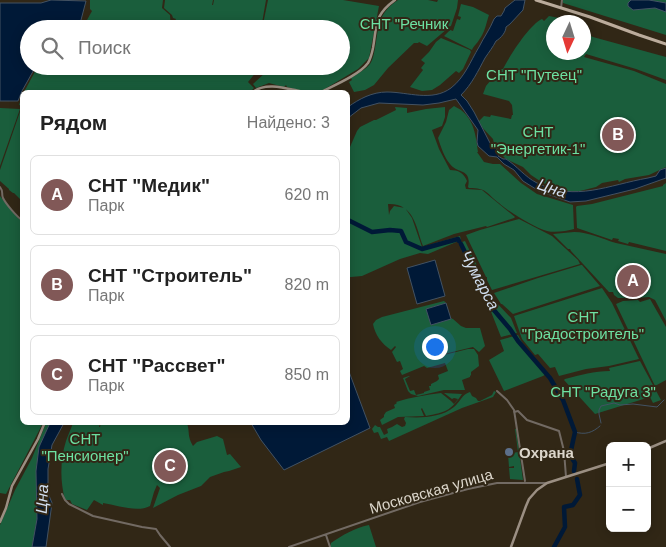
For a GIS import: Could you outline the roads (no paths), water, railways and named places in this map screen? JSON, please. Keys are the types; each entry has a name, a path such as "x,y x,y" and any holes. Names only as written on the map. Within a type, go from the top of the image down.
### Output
{"main road":[{"path":"536,0 666,44"}],"street":[{"path":"325,90 360,70 368,62 372,54 379,16 385,7 395,0"},
{"path":"561,8 562,0"},
{"path":"256,90 267,86 292,90"},
{"path":"0,187 4,199 20,219"},
{"path":"497,391 507,400 514,412 525,482"},
{"path":"514,412 518,411 527,420 559,431 564,451 566,478"},
{"path":"0,522 12,486 38,440 44,425"},
{"path":"651,447 666,441"},
{"name":"Московская улица","path":"288,547 420,502 453,493 497,483 547,483 606,464"},
{"path":"511,547 529,499 547,483"},
{"path":"62,494 69,504 93,516 156,529 170,547"},
{"path":"326,534 330,547"}],"water":[{"path":"51,0 86,1 81,20 20,20 20,75 31,75 23,90 20,90 18,101 0,101 0,3 41,3"},
{"path":"515,0 525,0 523,10 506,27 504,33 496,41 485,58 472,82 461,95 474,112 490,143 500,153 498,156 506,159 537,183 551,189 565,191 579,192 592,190 648,178 656,176 660,170 666,168 666,178 635,189 586,201 570,202 539,191 523,181 514,170 497,157 489,156 478,146 478,130 456,99 423,105 379,103 361,108 350,116 350,106 361,99 381,92 436,95 451,88 467,69 494,19 497,16 501,16 505,8"},
{"path":"631,0 649,0 666,3 666,12 655,8 633,10 628,6"},
{"path":"435,260 445,296 417,304 407,268"},
{"path":"446,303 451,319 431,325 426,309"},
{"path":"350,374 370,428 284,470 252,425 350,425"},
{"name":"Цна","path":"49,425 63,425 52,445 48,469 48,493 52,503 46,547 32,547 37,519 36,471 39,447"}],"waterway":[{"name":"Чумарса","path":"350,221 372,232 401,231 406,242 422,249 458,239 459,241"},
{"name":"Чумарса","path":"461,244 493,309 550,378 563,400 575,432 570,455 575,463 574,471"},
{"path":"601,423 599,414 601,406 614,403 657,407 664,400"},
{"path":"575,432 588,433 600,426"},
{"name":"Чумарса","path":"554,547 565,527 564,507 573,505 580,495 577,479"}],"place":[{"name":"СНТ \"Строитель\"","path":"618,135"},
{"name":"СНТ \"Медик\"","path":"633,281"},
{"name":"Охрана","path":"509,452"},
{"name":"СНТ \"Рассвет\"","path":"170,466"}],"park label":[{"name":"СНТ \"Речник","path":"404,23"},
{"name":"СНТ \"Путеец\"","path":"534,74"},
{"name":"СНТ \"Энергетик-1\"","path":"538,140"},
{"name":"СНТ \"Градостроитель\"","path":"583,324"},
{"name":"СНТ \"Радуга 3\"","path":"603,391"},
{"name":"СНТ \"Пенсионер\"","path":"85,446"}]}
